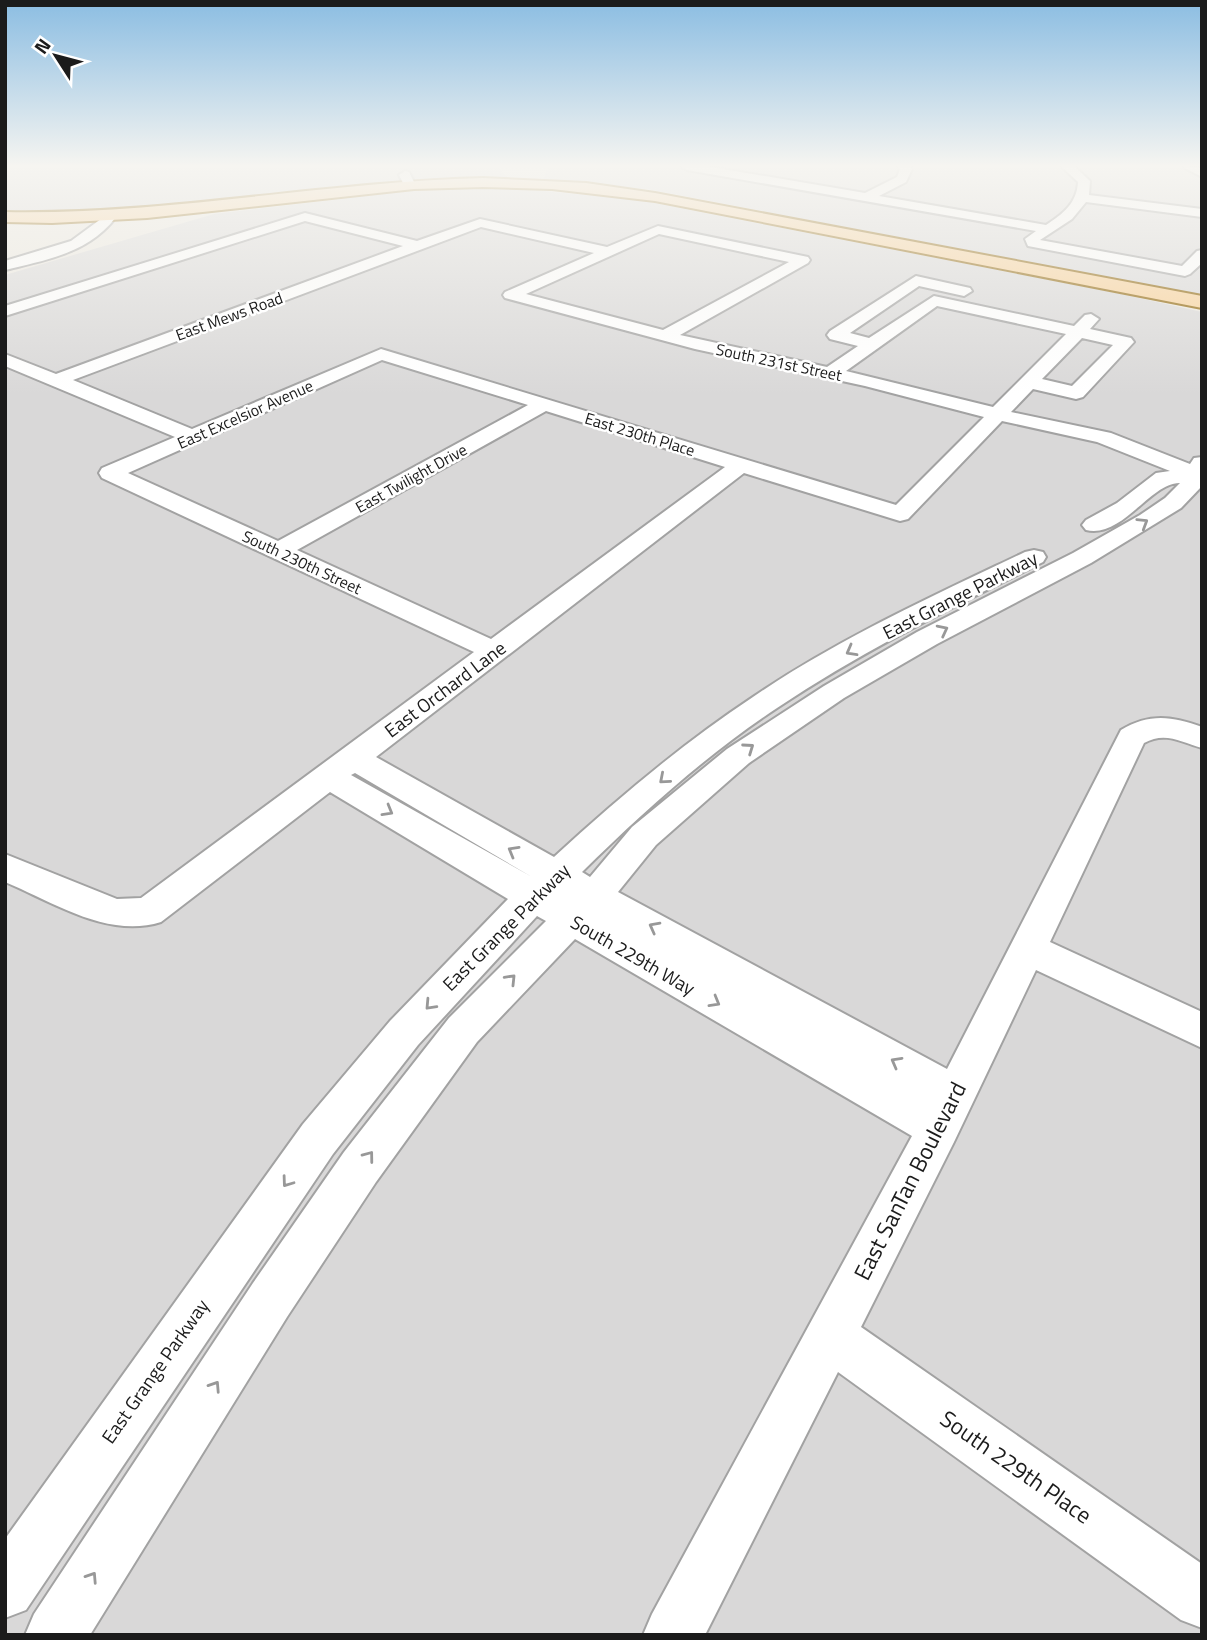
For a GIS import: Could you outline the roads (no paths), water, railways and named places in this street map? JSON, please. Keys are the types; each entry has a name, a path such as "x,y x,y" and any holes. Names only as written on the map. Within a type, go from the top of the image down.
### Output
{"main road":[{"path":"892,243 1202,302"}],"street":[{"path":"5,266 76,243"},
{"path":"5,311 224,243"},
{"path":"405,243 419,246"},
{"name":"East Mews Road","path":"56,380 428,243"},
{"name":"East Mews Road","path":"566,243 608,252"},
{"path":"608,252 630,243"},
{"path":"665,336 803,260 719,243"},
{"path":"1033,243 1185,271 1201,255"},
{"name":"South 231st Street","path":"608,252 511,295 665,336 1001,413 1048,426 1065,437 1145,463 1199,471"},
{"path":"872,344 836,335 916,281 1091,318 1001,413"},
{"path":"831,373 951,289"},
{"path":"934,301 1125,342 1076,393 1029,382"},
{"name":"East 230th Place","path":"381,354 900,514 1001,413"},
{"name":"East Excelsior Avenue","path":"110,473 381,354"},
{"path":"5,359 193,437"},
{"name":"East Twilight Drive","path":"278,551 545,404"},
{"name":"East Orchard Lane","path":"5,867 114,913 149,912 741,465"},
{"name":"East Grange Parkway","path":"55,1635 360,1167 564,897 590,843 690,756 765,702 915,615 1080,534 1125,508 1164,478 1199,471"},
{"name":"South 230th Street","path":"110,473 495,651"},
{"name":"East SanTan Boulevard","path":"673,1635 947,1112 1132,737 1145,727 1164,725 1202,738"},
{"name":"South 229th Way","path":"342,767 564,897 947,1112"},
{"name":"East Grange Parkway","path":"5,1589 246,1238 318,1139 404,1033 494,936 564,897"},
{"path":"1026,948 1202,1031"},
{"name":"South 229th Place","path":"830,1336 1202,1599"}]}
